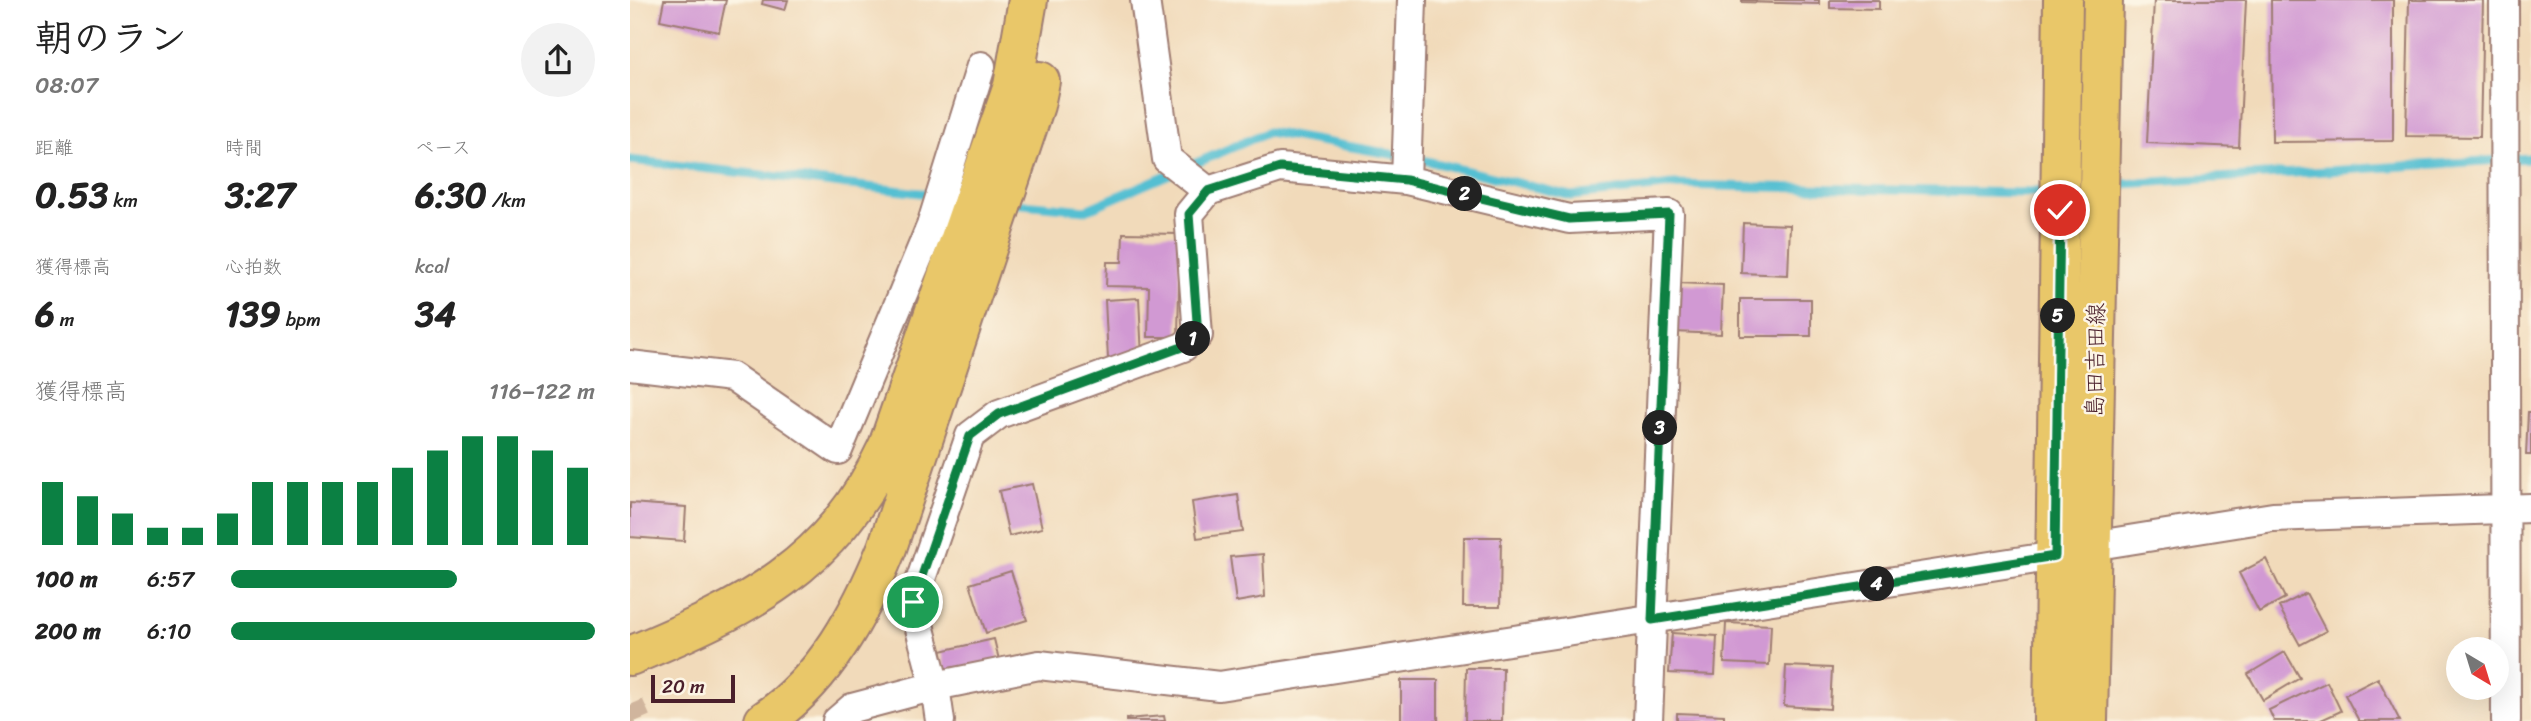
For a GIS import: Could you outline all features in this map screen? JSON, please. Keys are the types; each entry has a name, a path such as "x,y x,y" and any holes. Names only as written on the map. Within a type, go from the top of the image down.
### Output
{"main road":[{"path":"630,656 722,616 768,589 827,541 872,482 888,446 1013,86 1028,0"},
{"path":"764,721 799,692 826,661 851,625 887,548 1035,105 1053,0"},
{"name":"島田吉田線","path":"2053,721 2063,0"},
{"name":"島田吉田線","path":"2088,721 2103,0"}],"street":[{"path":"1145,0 1167,159 1202,187"},
{"path":"1406,180 1412,0"},
{"path":"2504,0 2518,509 2506,721"},
{"path":"630,365 732,377 838,450 931,226 981,66"},
{"path":"1202,187 1280,168 1406,180 1569,219 1669,214 1648,721"},
{"path":"940,721 935,686 913,602 970,436 999,414 1182,347 1198,335 1189,214 1202,187"},
{"path":"2091,546 2273,517 2518,509"},
{"path":"837,721 852,708 935,686 1039,665 1219,687 2055,556"}],"building":[{"path":"664,0 726,0 719,32 660,20"},
{"path":"763,0 788,0 785,10 762,4"},
{"path":"1819,0 1819,4 1742,2"},
{"path":"1830,0 1879,0 1879,9 1830,8"},
{"path":"2154,0 2246,0 2239,147 2147,143"},
{"path":"2271,0 2393,0 2393,141 2272,142"},
{"path":"2409,0 2483,0 2480,137 2406,136"},
{"path":"1743,223 1790,225 1788,275 1741,273"},
{"path":"1123,233 1180,234 1178,337 1148,337 1149,287 1106,286 1107,262 1122,262"},
{"path":"1677,283 1723,285 1721,334 1675,332"},
{"path":"1139,298 1142,357 1108,359 1105,300"},
{"path":"1740,299 1811,299 1811,336 1740,336"},
{"path":"2528,412 2531,412 2531,455 2526,455"},
{"path":"1032,484 1042,528 1009,536 999,491"},
{"path":"1238,495 1243,532 1197,538 1192,502"},
{"path":"630,503 686,507 684,541 630,537"},
{"path":"1464,537 1501,537 1500,607 1463,607"},
{"path":"1263,554 1265,597 1236,602 1230,557"},
{"path":"2266,559 2285,598 2259,612 2239,573"},
{"path":"1011,571 1027,620 986,633 970,584"},
{"path":"2306,593 2326,631 2300,645 2279,607"},
{"path":"1726,623 1771,625 1769,665 1724,663"},
{"path":"1672,633 1717,636 1715,675 1669,673"},
{"path":"994,639 999,660 945,672 941,651"},
{"path":"2285,652 2300,678 2263,700 2248,674"},
{"path":"1786,666 1832,668 1830,709 1784,706"},
{"path":"1466,668 1503,668 1502,721 1465,721"},
{"path":"2378,678 2400,721 2359,721 2345,695"},
{"path":"1401,680 1438,680 1438,721 1401,721"},
{"path":"2327,682 2341,711 2319,721 2274,721 2269,710"},
{"path":"1677,713 1724,715 1724,721 1677,721"},
{"path":"1164,716 1165,721 1126,721 1126,719"}],"waterway":[{"path":"1187,167 1268,132 1419,159 1571,196 1673,185 2024,193 2051,190"},
{"path":"2107,185 2531,158"},
{"path":"630,160 938,195"},
{"path":"1011,203 1086,210 1174,172"}],"tunnel":[{"path":"630,705 637,721"}],"route":[{"path":"913,602 970,436 999,414 1182,347 1198,335 1189,214 1208,191 1280,168 1406,180 1569,219 1669,214 1652,620 2055,556 2060,210"}]}
